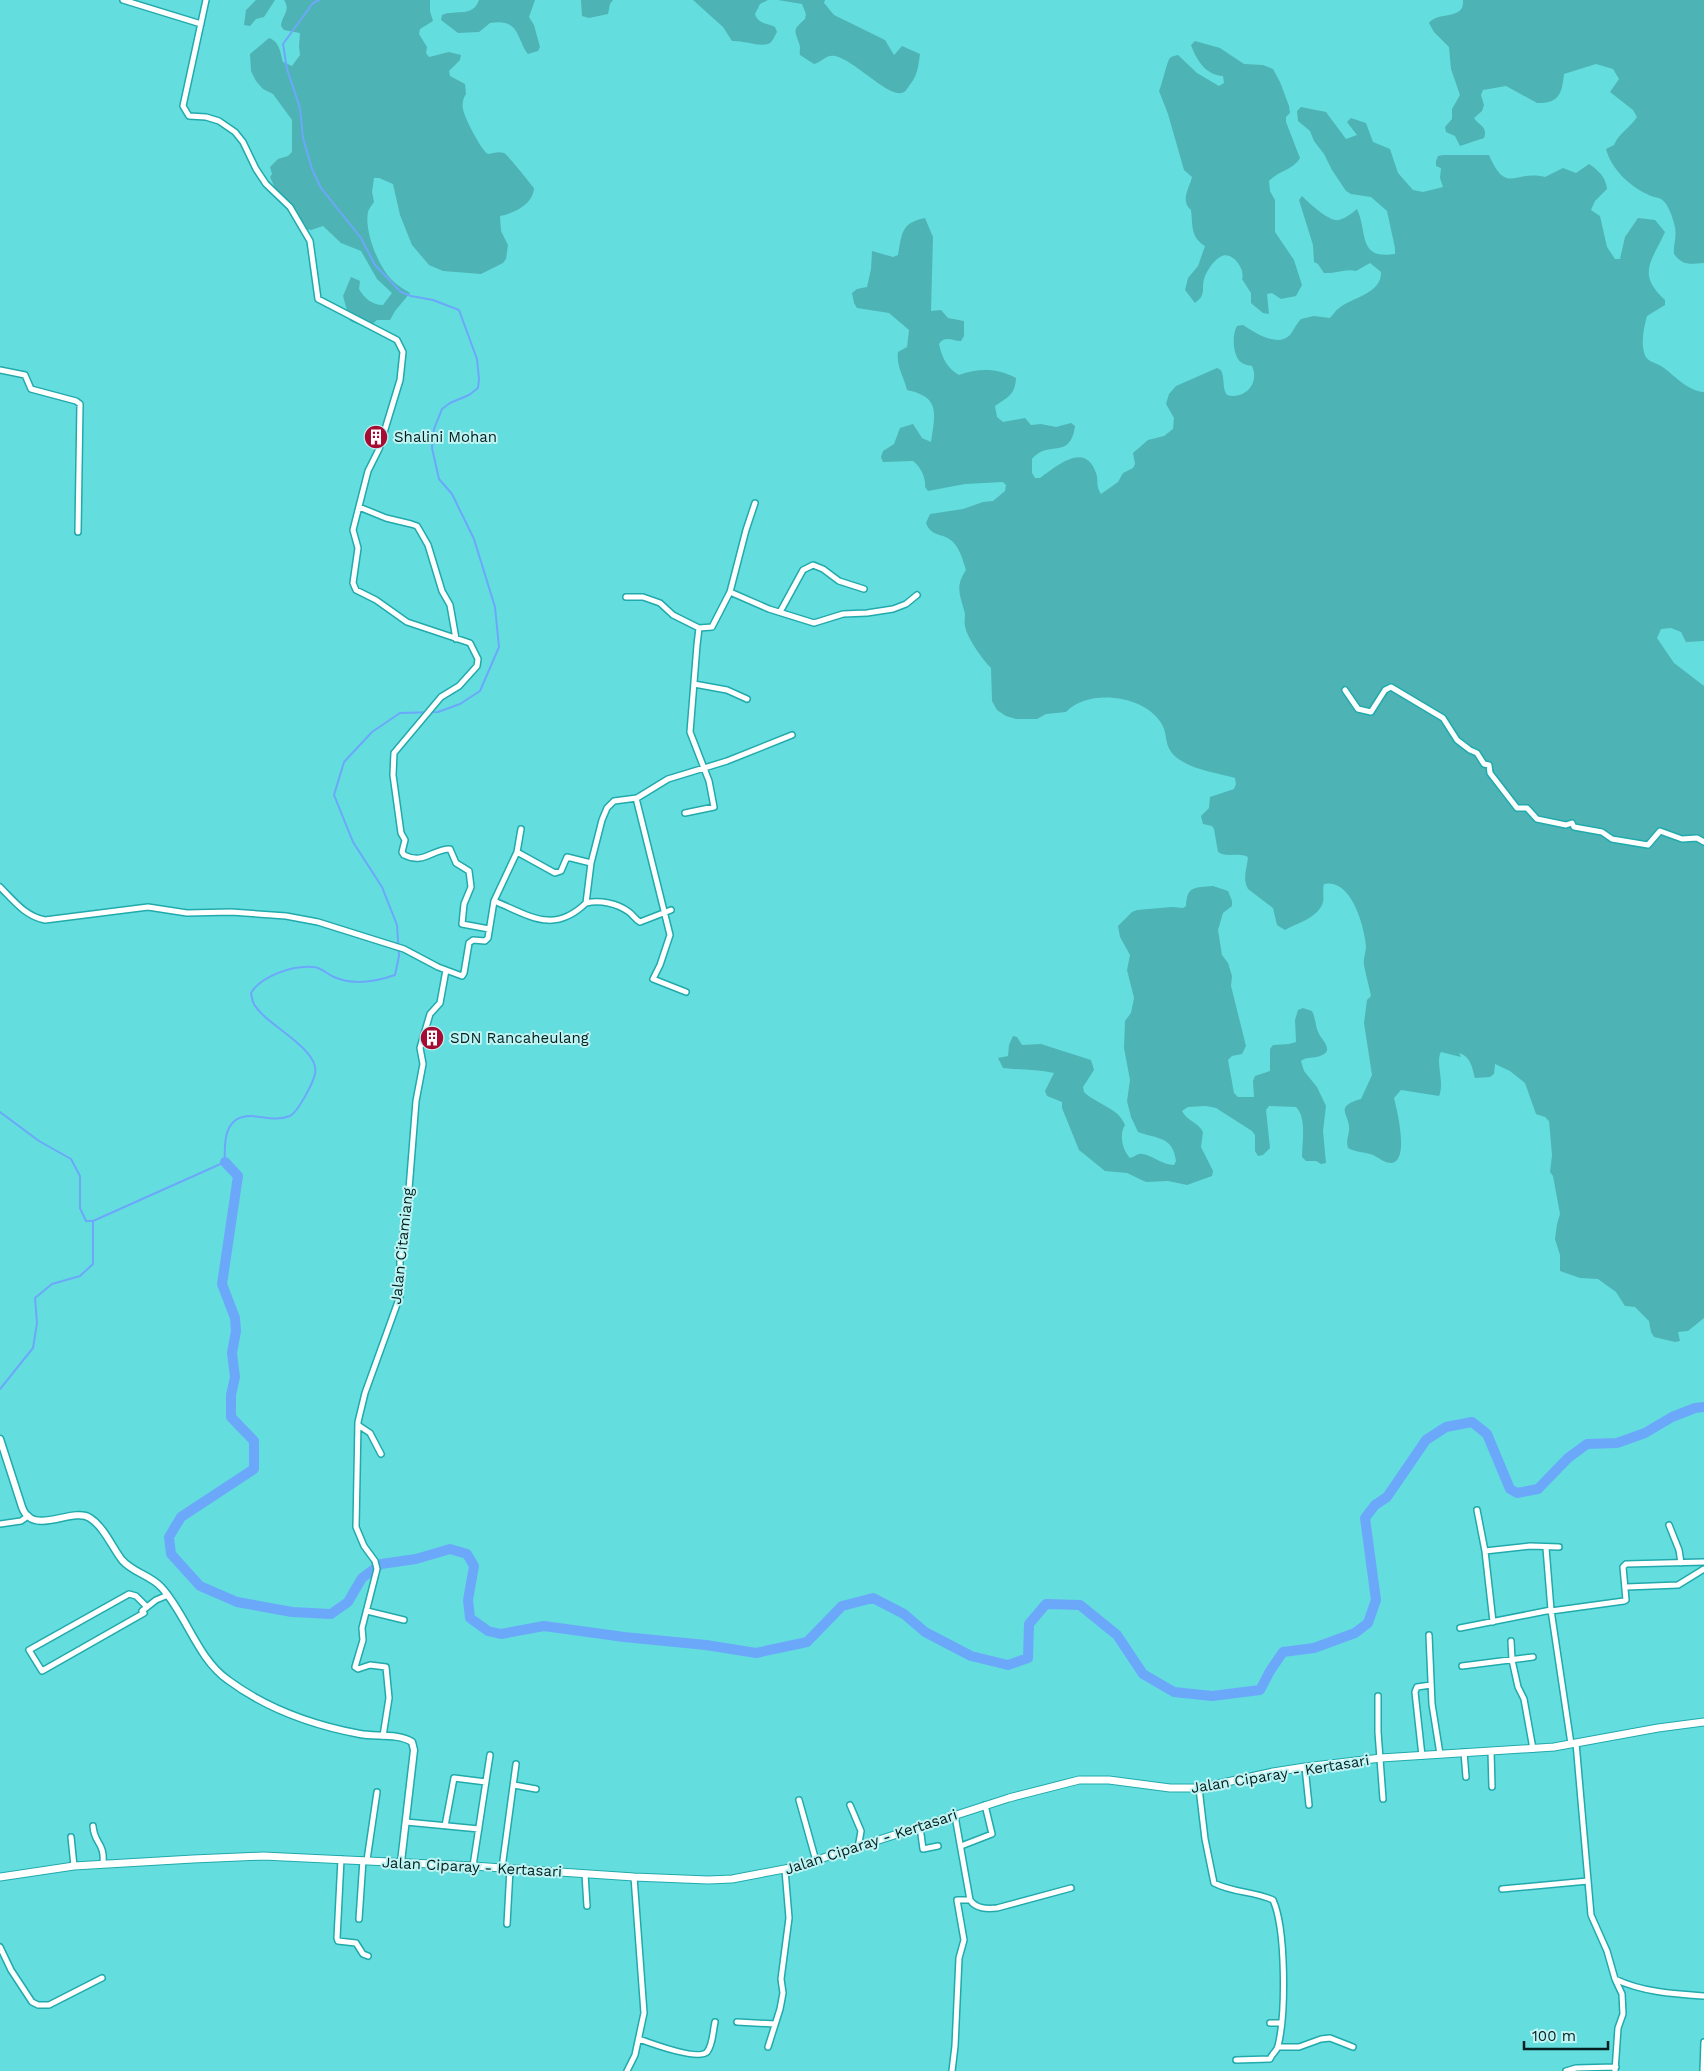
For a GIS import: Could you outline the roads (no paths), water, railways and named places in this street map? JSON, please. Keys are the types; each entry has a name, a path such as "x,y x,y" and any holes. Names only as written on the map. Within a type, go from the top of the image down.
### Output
{"main road":[{"name":"Jalan Ciparay - Kertasari","path":"0,1877 74,1866 240,1856 365,1860 634,1877 708,1880 732,1878 785,1870 858,1848 985,1805 1078,1780 1109,1780 1170,1788 1199,1788 1306,1767 1381,1758 1532,1749 1704,1722"}],"street":[{"path":"122,0 200,24"},
{"path":"206,0 183,106 186,114 188,116 219,121 235,132 243,142 256,169 266,184 290,207 310,241 318,299 397,340 402,348 400,380 379,449 368,471 354,530 358,548 353,583 356,590 376,600 406,622 472,645 478,659 477,666 459,686 441,697 394,753 393,775 401,833 405,840 402,852 404,855 420,858 450,849 456,863 469,871 471,887 464,904 462,924 489,929"},
{"path":"0,370 22,373 25,375 31,389 76,400 80,404 78,532"},
{"path":"626,597 644,597 660,603 673,615 700,628 712,627 730,592 746,530 756,503"},
{"path":"359,507 386,518 417,526 428,545 438,579 450,605 456,639"},
{"path":"780,612 803,570 813,565 823,569 840,581 864,589"},
{"path":"730,592 814,624 843,614 893,609 906,604 918,595"},
{"path":"685,813 714,807 714,797 690,732 700,628"},
{"path":"694,684 727,690 747,699"},
{"path":"1345,690 1358,708 1371,712 1385,690 1391,687 1443,718 1457,740 1477,753 1484,764 1489,766 1490,773 1517,808 1527,808 1537,819 1566,825 1572,822 1574,827 1602,832 1612,839 1648,845 1660,831 1682,839 1697,838 1704,842"},
{"path":"586,903 591,863 602,820 607,808 614,801 636,798 668,779 792,736"},
{"path":"636,798 668,912 670,939 653,979 686,992"},
{"path":"0,887 22,909 31,915 45,920 148,907 187,913 231,912 286,916 318,922 404,949 460,976 463,975 469,943 473,940 486,941 488,938 494,901 517,852 521,829"},
{"path":"517,852 555,873 561,870 566,857 591,863"},
{"path":"494,901 538,920 567,917 586,903 592,901 615,904 630,912 640,922 668,912"},
{"name":"Jalan Citamiang","path":"368,1611 377,1570 375,1560 364,1546 356,1522 358,1425 365,1393 400,1296 400,1258 409,1189 416,1101 423,1064 420,1048 430,1014 440,1003 446,970"},
{"path":"358,1425 370,1433 381,1454"},
{"path":"0,1439 22,1507 28,1516 32,1519 41,1520 81,1516 89,1517 96,1522 123,1562 155,1581 168,1595 212,1666 225,1678 254,1699 282,1712 358,1733 410,1740 414,1746 401,1862"},
{"path":"1477,1510 1485,1551 1493,1622"},
{"path":"0,1524 21,1521 28,1516"},
{"path":"1669,1525 1679,1550 1681,1563"},
{"path":"1485,1551 1530,1546 1559,1547"},
{"path":"1546,1548 1551,1611 1573,1744 1591,1915 1607,1951 1615,1979 1622,1994 1624,2014 1618,2028 1616,2069 1566,2071"},
{"path":"1460,1628 1551,1611 1622,1602 1626,1600 1623,1567 1626,1564 1704,1562"},
{"path":"1626,1587 1678,1585 1704,1569"},
{"path":"147,1606 136,1596 129,1594 30,1650 42,1671 144,1613 142,1611 147,1606 168,1595"},
{"path":"383,1736 389,1698 387,1668 385,1666 373,1665 358,1669 355,1667 363,1640 362,1628 368,1611 404,1620"},
{"path":"1429,1635 1433,1709 1440,1754"},
{"path":"1511,1641 1512,1660 1518,1688 1524,1698 1532,1749"},
{"path":"1462,1666 1534,1657"},
{"path":"1422,1756 1415,1692 1417,1687 1431,1685"},
{"path":"1378,1696 1378,1732 1383,1799"},
{"path":"1491,1751 1492,1787"},
{"path":"1464,1752 1466,1777"},
{"path":"473,1866 490,1755"},
{"path":"502,1868 516,1764"},
{"path":"1306,1767 1309,1805"},
{"path":"444,1826 453,1779 457,1777 486,1782"},
{"path":"514,1785 536,1789"},
{"path":"1199,1788 1209,1868 1214,1883 1240,1893 1273,1900 1278,1911 1283,1983 1278,2047 1270,2059 1236,2060"},
{"path":"359,1919 365,1860 377,1792"},
{"path":"799,1800 816,1861"},
{"path":"850,1805 861,1831 858,1848"},
{"path":"961,1846 992,1834 985,1805"},
{"path":"954,1816 972,1904 986,1909 998,1908 1071,1888"},
{"path":"406,1822 479,1829"},
{"path":"93,1826 93,1834 104,1852 103,1864"},
{"path":"920,1827 923,1849 938,1846"},
{"path":"71,1837 74,1866"},
{"path":"341,1859 337,1938 338,1941 356,1943 363,1954 368,1956"},
{"path":"507,1924 510,1868"},
{"path":"768,2047 783,1993 781,1979 789,1918 785,1870"},
{"path":"585,1874 588,1906"},
{"path":"627,2071 635,2055 644,2007 634,1877"},
{"path":"1502,1888 1588,1881"},
{"path":"952,2071 955,2046 958,1958 964,1940 957,1900 970,1900"},
{"path":"0,1947 11,1970 32,2002 38,2005 50,2005 102,1978"},
{"path":"1615,1979 1625,1984 1667,1994 1704,1996"},
{"path":"639,2039 663,2048 701,2055 707,2052 715,2022"},
{"path":"736,2022 775,2024"},
{"path":"1270,2023 1281,2023"},
{"path":"1278,2047 1299,2047 1321,2039 1330,2038 1354,2047"},
{"path":"1703,2071 1704,2042"}],"waterway":[{"path":"0,1389 33,1348 37,1323 35,1298 52,1284 80,1276 93,1264 93,1221 225,1162 226,1138 231,1125 236,1120 252,1116 276,1118 290,1116 301,1103 314,1078 315,1065 310,1055 260,1012 253,1003 251,993 256,987 262,981 278,973 305,967 316,967 342,980 357,982 380,980 395,975 399,956 397,925 382,887 353,842 334,795 344,762 372,732 400,713 438,712 460,704 480,691 499,647 495,607 474,539 452,494 439,479 432,448 434,429 442,409 450,403 469,395 478,388 477,359 459,310 433,300 401,292 375,265 361,238 321,188 312,169 303,138 300,108 287,69 283,44 313,3 319,0"},
{"path":"0,1112 39,1141 71,1159 80,1176 80,1208 86,1221 93,1221"},
{"path":"225,1162 238,1176 222,1284 235,1318 236,1331 232,1353 235,1377 231,1395 231,1417 254,1441 254,1469 181,1517 169,1537 171,1554 200,1586 237,1602 292,1612 331,1614 348,1602 362,1578 381,1564 416,1559 450,1549 467,1554 474,1566 468,1600 470,1618 488,1631 501,1634 544,1626 624,1637 706,1645 756,1653 807,1642 842,1606 873,1598 904,1614 925,1632 971,1656 1008,1665 1028,1658 1029,1624 1046,1604 1080,1605 1117,1635 1143,1674 1174,1692 1212,1696 1260,1690 1283,1652 1314,1648 1355,1633 1368,1623 1376,1600 1365,1518 1375,1505 1387,1497 1426,1440 1446,1427 1472,1422 1487,1434 1510,1489 1517,1493 1538,1489 1568,1458 1587,1444 1617,1443 1645,1433 1672,1417 1695,1408 1704,1407"}],"place":[{"name":"Shalini Mohan","path":"376,437"},
{"name":"SDN Rancaheulang","path":"432,1038"}]}
